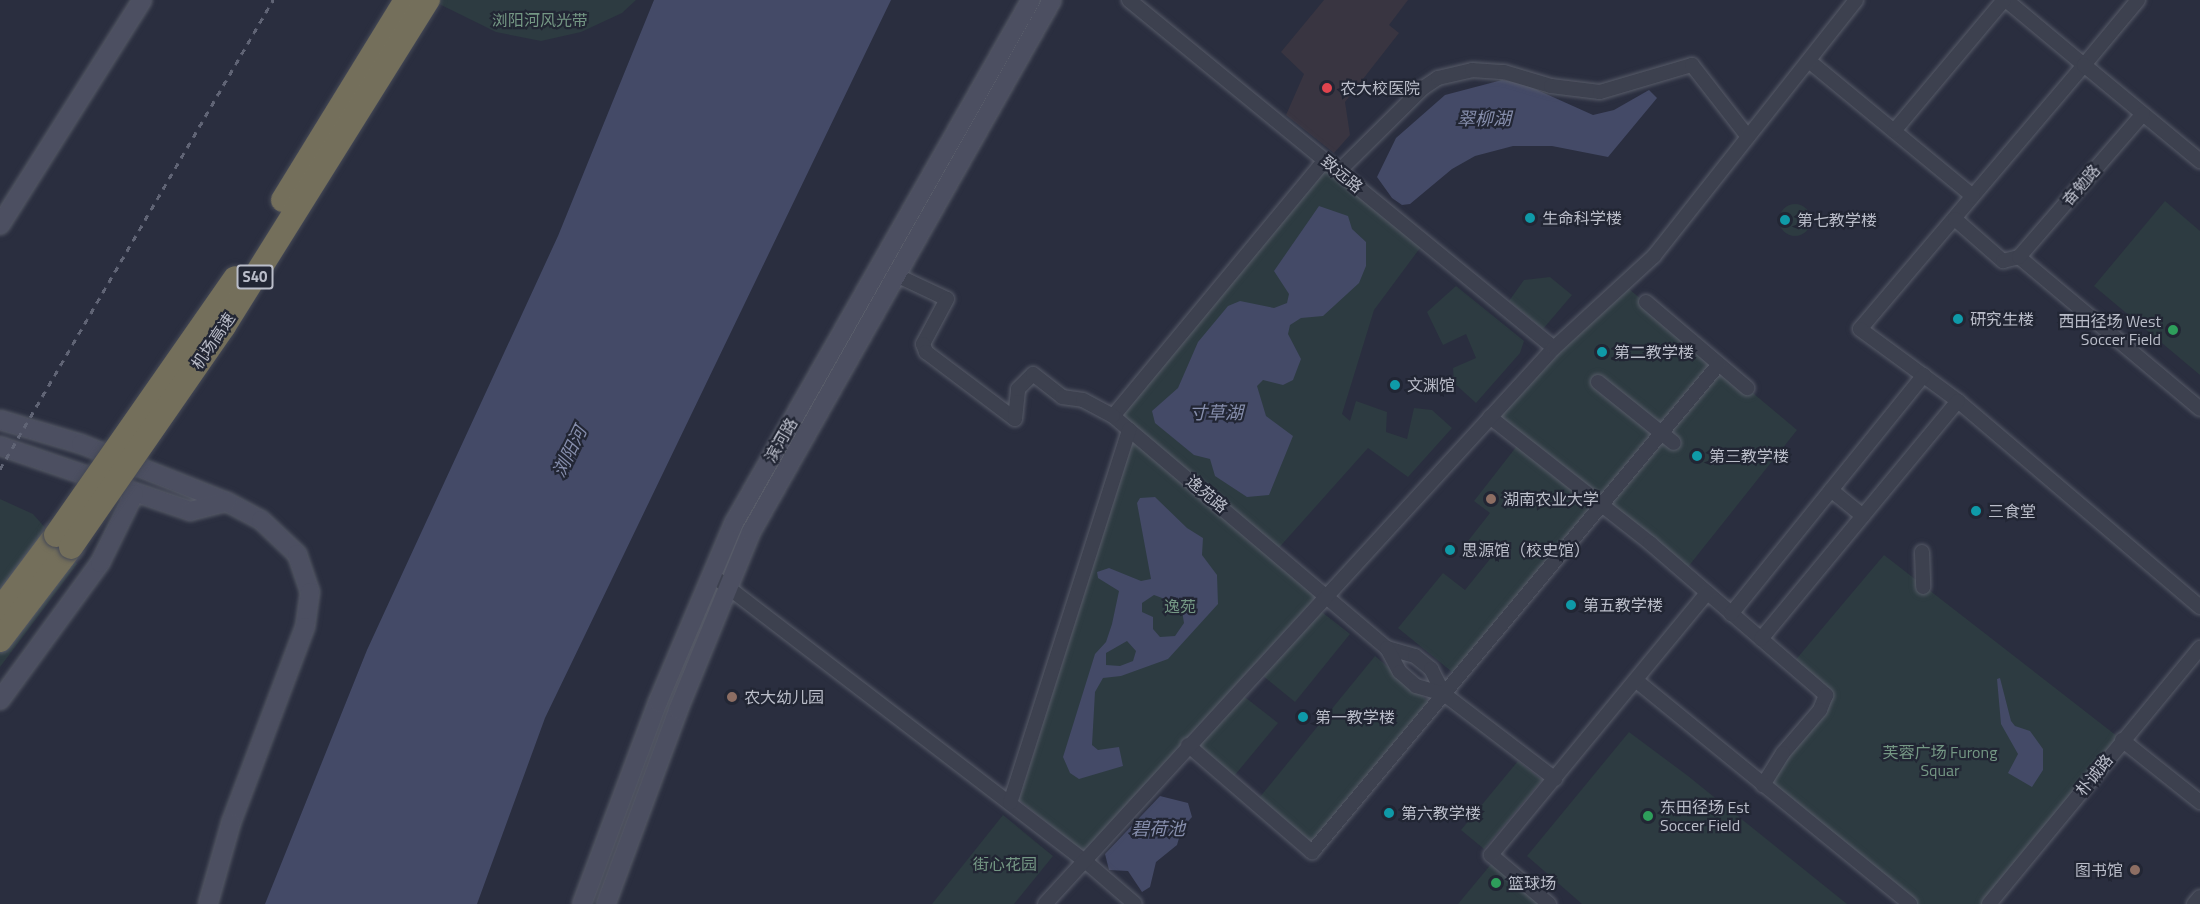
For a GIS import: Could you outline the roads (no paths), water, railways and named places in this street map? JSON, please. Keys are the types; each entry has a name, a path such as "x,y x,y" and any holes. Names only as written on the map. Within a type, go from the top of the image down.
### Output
{"highway":[{"name":"机场高速","path":"0,640 229,287 406,0"},
{"name":"机场高速","path":"0,610 64,541 224,326 428,0"}],"main road":[{"path":"0,225 142,0"},
{"name":"滨河路","path":"582,904 658,702 734,523 1031,0"},
{"name":"滨河路","path":"606,904 728,586 751,532 1052,0"},
{"path":"0,420 81,444 227,502 261,520 297,554 310,592 305,627 231,823 208,904"},
{"path":"0,446 54,462 134,494 190,511 227,502"},
{"path":"0,700 100,563 134,494"}],"street":[{"name":"致远路","path":"1129,0 1554,348"},
{"path":"1045,904 1326,593 1554,348 1654,256 1856,0"},
{"path":"1894,131 2005,0 2200,161"},
{"path":"2138,0 1860,329 1958,401 2200,607"},
{"path":"1809,61 1973,196"},
{"path":"1339,171 1423,88 1438,78 1472,70 1504,72 1551,86 1600,92 1692,66 1748,137"},
{"name":"奋勉路","path":"2019,257 2143,114"},
{"path":"1113,416 1324,160"},
{"path":"1955,219 2003,261 2019,257 2200,409"},
{"name":"逸苑路","path":"896,275 947,299 923,344 926,352 1015,419 1018,389 1033,374 1062,397 1083,400 1113,416 1326,593 1387,648 1415,656 1431,669 1444,694 1555,778"},
{"path":"1646,302 1747,388"},
{"path":"1188,745 1312,852 1719,364"},
{"path":"1731,614 1924,375"},
{"path":"1598,382 1674,443"},
{"path":"1761,639 1958,401"},
{"path":"1490,417 1602,506 1826,695 1820,710 1783,753 1763,785"},
{"path":"1010,803 1129,429"},
{"path":"1831,490 1863,516"},
{"path":"1922,552 1923,587"},
{"path":"712,575 1084,860 1135,904"},
{"path":"1549,904 1491,855 1638,682 1707,593"},
{"path":"1387,648 1400,672 1416,686 1444,694"},
{"name":"朴诚路","path":"1989,904 2200,648"},
{"path":"1638,682 1910,904"},
{"path":"2122,740 2200,802"},
{"path":"2194,904 2200,897"}],"water":[{"name":"浏阳河","path":"654,0 891,0 545,718 477,904 265,904 367,650 558,236"},
{"name":"翠柳湖","path":"1502,80 1524,84 1593,115 1614,110 1649,90 1657,98 1608,157 1552,146 1513,146 1475,156 1452,169 1410,204 1402,205 1392,198 1377,177 1396,138 1445,95"},
{"name":"寸草湖","path":"1319,206 1348,216 1352,229 1366,242 1366,266 1359,283 1323,316 1301,318 1290,325 1288,334 1301,359 1293,380 1283,385 1263,380 1257,386 1266,416 1293,436 1269,495 1247,497 1215,476 1210,459 1194,455 1155,423 1152,411 1178,388 1198,342 1228,306 1240,301 1274,308 1287,303 1289,294 1274,271"},
{"path":"1155,497 1187,528 1203,538 1202,555 1217,575 1218,604 1168,659 1121,676 1103,678 1095,692 1092,745 1098,750 1119,747 1123,766 1079,779 1070,773 1063,757 1095,654 1106,642 1119,591 1098,578 1097,572 1109,568 1141,581 1151,579 1137,503 1140,498","holes":["1154,595 1181,605 1184,623 1175,636 1160,637 1153,629 1153,617 1142,612 1142,603","1127,641 1136,651 1133,661 1120,666 1106,665 1106,653"]},
{"path":"2000,678 2011,721 2015,726 2030,731 2043,749 2043,770 2032,787 2008,773 2018,754 2001,724 1997,679"},
{"name":"碧荷池","path":"1160,796 1188,803 1192,817 1182,828 1177,845 1156,862 1150,887 1142,892 1128,871 1109,870 1105,854"}],"railway":[{"path":"0,469 273,0"}],"place":[{"name":"农大校医院","path":"1327,88"},
{"name":"生命科学楼","path":"1530,218"},
{"name":"第七教学楼","path":"1785,220"},
{"name":"研究生楼","path":"1958,319"},
{"name":"西田径场 West Soccer Field","path":"2173,330"},
{"name":"第二教学楼","path":"1602,352"},
{"name":"文渊馆","path":"1395,385"},
{"name":"第三教学楼","path":"1697,456"},
{"name":"湖南农业大学","path":"1491,499"},
{"name":"三食堂","path":"1976,511"},
{"name":"思源馆（校史馆）","path":"1450,550"},
{"name":"第五教学楼","path":"1571,605"},
{"name":"农大幼儿园","path":"732,697"},
{"name":"第一教学楼","path":"1303,717"},
{"name":"第六教学楼","path":"1389,813"},
{"name":"东田径场 Est Soccer Field","path":"1648,816"},
{"name":"图书馆","path":"2135,870"},
{"name":"篮球场","path":"1496,883"}],"park label":[{"name":"浏阳河风光带","path":"540,20"},
{"name":"逸苑","path":"1180,606"},
{"name":"芙蓉广场 Furong Squar","path":"1940,761"},
{"name":"街心花园","path":"1005,864"}]}
